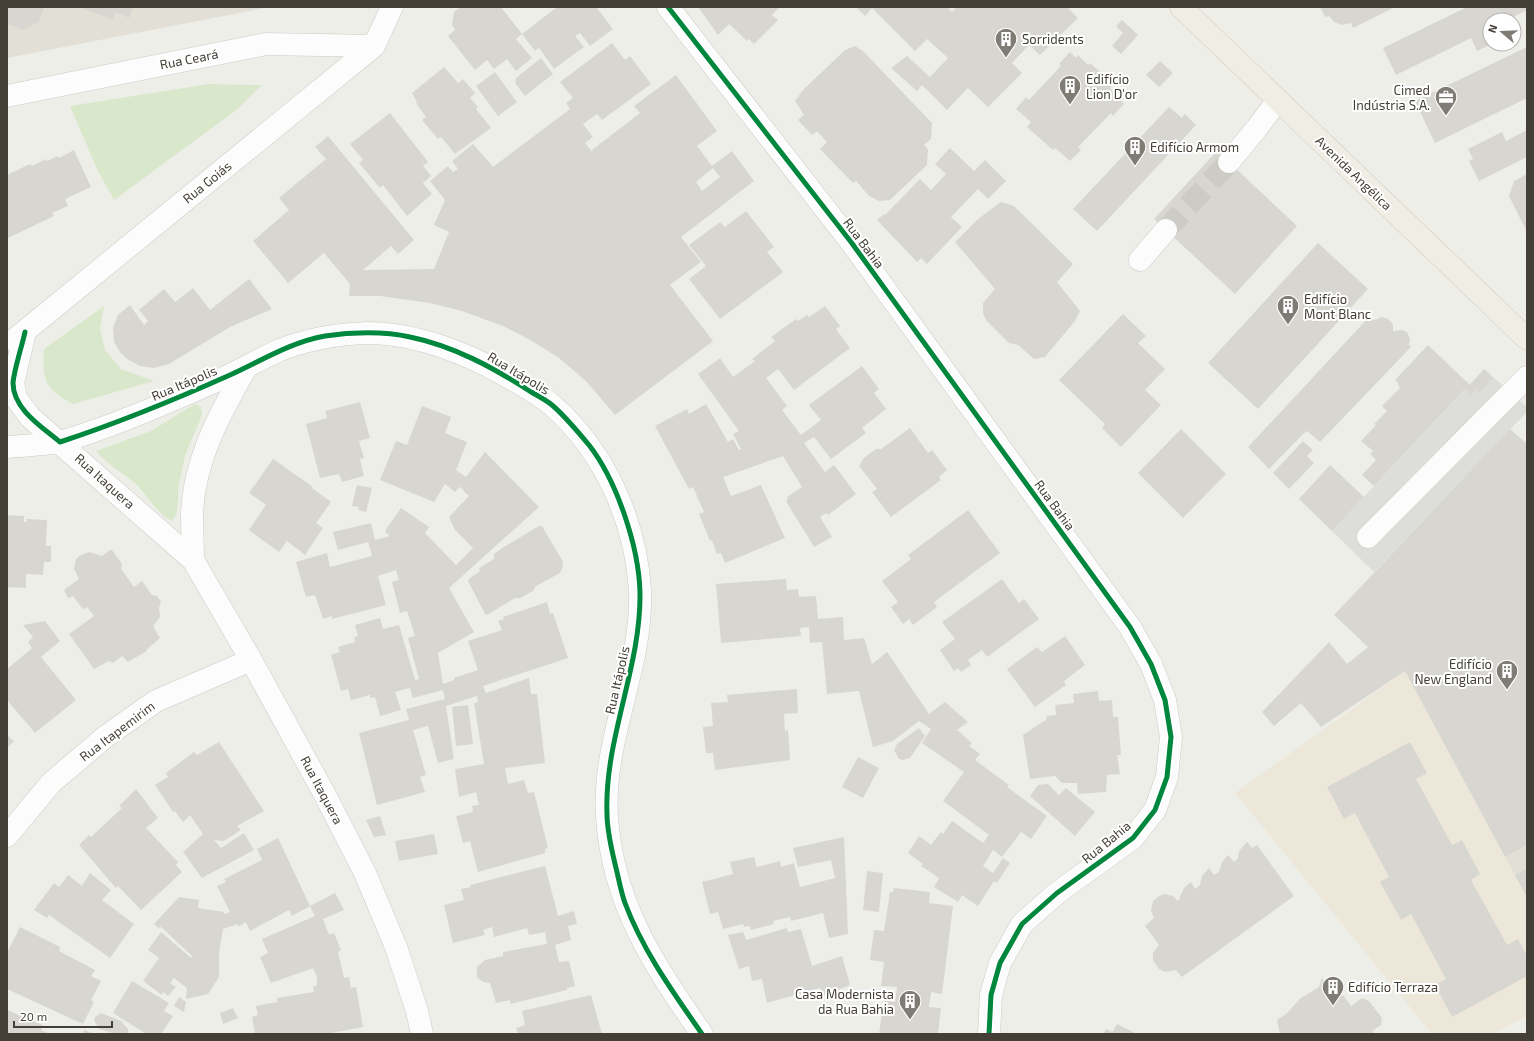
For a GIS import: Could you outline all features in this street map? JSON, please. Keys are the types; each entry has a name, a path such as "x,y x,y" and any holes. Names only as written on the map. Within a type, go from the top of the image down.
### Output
{"main road":[{"name":"Avenida Angélica","path":"1181,7 1527,339"}],"street":[{"name":"Rua Goiás","path":"7,345 25,332 374,46 392,7"},
{"name":"Rua Bahia","path":"668,7 851,242 1130,628 1150,664 1165,700 1171,737 1167,777 1155,810 1133,838 1057,892 1022,924 1000,963 992,996 988,1034"},
{"name":"Rua Ceará","path":"7,96 266,44 374,46"},
{"path":"1229,162 1278,100"},
{"path":"1140,260 1166,230"},
{"name":"Rua Itaquera","path":"25,332 13,383 16,398 30,418 60,442 193,560 251,660 366,873 396,947 422,1034"},
{"name":"Rua Itápolis","path":"7,447 60,442 120,422 246,368 279,351 324,336 368,333 409,336 462,353 511,378 552,405 590,446 612,483 631,534 640,591 636,643 608,766 607,816 613,855 625,902 646,950 664,980 702,1034"},
{"name":"Rua Itaquera","path":"193,560 192,512 204,452 219,416 246,368"},
{"path":"1368,537 1527,377"},
{"name":"Rua Itapemirim","path":"7,836 51,783 105,737 156,700 251,660"}],"shaded area":[{"path":"7,7 270,7 7,58"},
{"path":"1484,369 1527,407 1527,412 1374,572 1332,531"},
{"path":"1405,671 1527,898 1527,1016 1493,1034 1432,1034 1235,793"},
{"path":"1527,845 1527,898 1505,857"}],"green space":[{"path":"209,84 262,85 239,108 114,200 97,169 70,106"},
{"path":"104,306 100,329 105,350 121,369 154,381 73,404 56,394 47,383 44,369 44,349"},
{"path":"195,404 201,407 202,415 185,456 179,484 177,513 172,521 162,515 137,485 105,461 96,451 151,431"}],"building":[{"path":"7,7 44,8 39,22 23,30 7,24"},
{"path":"80,7 133,7 129,18 115,12 113,20"},
{"path":"461,7 501,7 522,34 516,39 532,58 516,71 507,59 494,69 487,60 475,70 448,36 455,30 452,25 454,12"},
{"path":"557,7 596,7 613,29 590,46 580,33 575,36 584,47 554,69 539,48 535,51 522,34"},
{"path":"698,7 780,7 772,15 778,20 754,44 749,39 747,41 729,24 718,35"},
{"path":"856,7 947,7 952,12 957,7 1067,7 1078,18 1040,55 1029,45 1012,63 1022,73 988,107 968,88 947,110 922,85 917,91 891,68 907,56 930,77 948,58 927,39 915,51 872,8 865,16"},
{"path":"1320,7 1395,7 1353,28 1351,23 1341,25 1334,22 1329,16 1325,17"},
{"path":"1467,7 1527,7 1527,10 1522,12 1482,12 1482,49 1477,51 1471,38 1396,75 1383,48"},
{"path":"1122,20 1138,35 1121,54 1112,46 1123,33 1116,26"},
{"path":"612,43 625,60 630,56 651,84 602,120 597,114 583,124 593,137 585,143 593,153 592,150 640,113 634,106 676,75 717,131 697,146 712,166 732,151 754,181 681,237 701,262 670,285 713,341 615,415 586,381 559,358 532,341 503,326 462,311 430,303 380,296 349,296 350,284 324,253 288,283 253,241 289,210 279,198 326,159 315,147 328,136 414,240 398,254 391,246 363,270 434,269 449,232 434,225 445,200 430,181 448,166 453,172 458,169 452,161 473,144 493,167 570,109 566,103 573,98 560,82","holes":["713,168 720,177 702,191 696,182"]},
{"path":"855,46 863,51 932,123 931,139 924,145 928,149 927,165 890,200 879,201 869,196 856,181 853,183 820,149 827,142 817,131 812,135 798,120 804,115 795,101 803,90 845,50"},
{"path":"1527,47 1527,98 1435,143 1415,101 1517,52 1522,52 1522,49"},
{"name":"Edifício Lion D'or","path":"1070,52 1076,58 1078,55 1088,65 1090,63 1113,84 1110,88 1121,98 1120,99 1124,104 1113,116 1111,113 1078,147 1081,150 1070,161 1055,148 1053,150 1027,127 1031,122 1016,109 1026,97 1029,100 1061,66 1059,64"},
{"path":"541,58 553,74 525,96 515,83 516,78"},
{"path":"1160,61 1173,73 1159,87 1146,75"},
{"path":"444,67 458,83 463,79 475,93 470,98 478,107 476,109 491,128 455,154 441,137 438,139 422,120 426,117 416,103 417,102 412,93"},
{"path":"495,72 517,102 498,116 476,86"},
{"name":"Edifício Armom","path":"1169,107 1182,118 1185,114 1196,125 1097,231 1073,209"},
{"path":"390,113 428,162 423,166 431,176 423,183 432,194 407,216 383,185 380,188 359,163 363,160 350,144"},
{"path":"1527,130 1527,157 1479,181 1469,161 1473,159 1468,149 1502,132 1506,141"},
{"path":"950,148 974,171 985,160 1006,181 988,199 978,189 951,217 962,227 927,264 921,258 917,262 877,220 884,214 885,215 920,179 931,190 946,174 935,164"},
{"path":"74,150 91,187 65,199 68,206 52,213 54,216 8,238 7,175 30,164 32,166 46,159 47,161 58,156 59,158"},
{"path":"1217,151 1297,226 1235,294 1154,219"},
{"path":"1527,174 1527,232 1509,196 1514,181"},
{"path":"1001,202 1014,206 1073,264 1057,282 1080,311 1075,321 1045,357 1034,359 1018,345 1009,343 986,320 983,313 983,303 995,289 955,242 978,219"},
{"path":"746,211 774,247 767,252 783,272 720,319 689,279 706,266 689,245 720,222 725,227"},
{"name":"Edifício Mont Blanc","path":"1318,243 1368,289 1258,409 1208,363"},
{"path":"249,279 272,309 230,327 169,364 154,368 140,366 127,359 120,352 114,342 113,328 118,315 130,305 144,325 148,321 139,310 164,289 175,302 193,288 210,310"},
{"path":"825,306 840,326 836,329 850,348 794,390 778,369 766,378 787,406 782,410 801,435 821,420 809,405 862,366 879,389 874,393 886,409 862,428 866,433 831,459 814,437 804,443 825,472 834,465 856,494 828,515 826,513 820,517 832,537 814,547 786,501 788,499 787,497 802,487 783,456 723,477 731,496 761,485 785,538 725,563 721,553 717,554 712,540 710,541 699,514 704,512 693,487 689,489 655,426 687,409 689,414 706,404 728,442 733,439 739,450 741,449 733,434 739,431 698,374 720,358 733,377 755,361 752,359 775,341 771,337 796,319 798,321 807,315 809,317"},
{"path":"1123,314 1146,336 1138,343 1165,369 1145,390 1161,405 1121,447 1102,428 1105,424 1059,380"},
{"path":"1370,316 1374,320 1382,317 1388,319 1393,324 1393,331 1401,330 1407,332 1410,339 1409,345 1411,347 1320,442 1307,431 1269,469 1248,447"},
{"path":"1428,345 1470,385 1484,369 1493,378 1479,393 1476,390 1471,395 1465,389 1374,486 1362,475 1376,460 1370,454 1373,451 1361,441 1376,425 1374,424 1387,411 1382,406 1400,388 1398,385 1399,384 1395,380"},
{"path":"360,402 370,438 359,441 364,458 360,459 364,476 342,482 339,474 320,478 306,424 327,418 325,411"},
{"path":"422,406 451,417 445,433 467,442 456,470 466,477 485,452 539,507 449,588 474,632 438,653 443,684 454,680 454,678 478,670 468,641 502,630 498,621 504,619 503,617 547,602 550,614 553,613 568,658 483,686 486,693 529,678 531,694 537,694 545,763 505,768 508,784 524,780 528,793 534,792 548,848 545,849 545,853 478,872 470,841 463,843 456,816 473,812 472,806 479,805 476,792 459,797 455,769 484,764 474,703 478,702 477,696 446,706 454,759 438,763 428,726 413,730 426,775 420,777 425,792 377,805 359,733 409,720 406,709 445,699 443,690 413,698 410,688 395,692 401,710 380,716 375,697 370,698 370,695 351,700 348,689 341,691 331,655 340,652 338,647 355,642 354,637 358,636 355,625 380,618 383,629 399,625 415,680 419,679 408,638 415,636 407,611 400,613 392,582 399,580 396,570 378,576 386,605 332,619 332,616 323,619 315,595 306,597 296,562 327,553 330,567 372,556 368,542 338,550 333,532 371,523 375,540 390,536 385,532 401,508 429,527 425,533 456,565 473,548 455,530 449,517 469,496 463,491 464,490 459,487 455,492 445,484 434,502 380,480 396,441 407,445"},
{"path":"910,428 928,453 932,450 947,470 939,477 941,480 891,517 872,492 877,489 859,466 864,458 876,449 881,449"},
{"path":"1181,429 1226,474 1183,518 1138,473"},
{"path":"1510,429 1527,444 1527,845 1505,857 1405,671 1321,727 1301,703 1274,726 1262,712 1329,642 1347,664 1368,647 1334,615"},
{"path":"1303,441 1313,450 1307,456 1314,463 1289,489 1273,473"},
{"path":"273,459 313,487 312,488 331,502 316,523 323,528 305,555 287,541 279,552 249,530 266,505 249,493"},
{"path":"1330,465 1364,497 1332,531 1299,499"},
{"path":"357,485 372,488 366,512 358,510 359,507 352,506"},
{"path":"968,510 1000,553 934,602 937,607 913,625 909,619 903,624 891,607 898,602 882,581 911,559 908,555"},
{"path":"7,515 24,516 24,522 27,522 26,519 47,520 46,546 51,546 51,562 44,562 43,575 26,574 26,588 7,587"},
{"path":"539,526 542,526 562,560 563,566 560,573 536,586 533,591 520,598 515,598 487,615 485,614 468,581 469,579 480,571 479,568 494,559 494,554"},
{"path":"112,550 122,564 121,569 134,587 142,581 152,595 157,596 161,602 159,608 160,617 153,626 160,638 146,650 147,651 128,662 122,656 113,663 109,661 94,669 69,634 94,616 87,607 84,609 82,608 73,596 68,598 64,590 79,579 74,569 76,559 79,556 89,552 102,556"},
{"path":"786,579 787,590 798,589 799,597 816,596 818,619 843,617 844,640 864,638 872,664 887,652 929,714 945,702 968,722 957,730 972,743 969,746 980,754 975,760 1009,785 1007,787 1047,816 1031,839 1021,832 1002,857 993,850 983,866 993,873 1003,858 1010,863 997,883 994,881 978,906 962,895 958,902 934,887 939,878 921,866 923,864 908,853 919,836 931,845 941,832 943,834 952,821 983,843 989,835 943,801 964,772 922,743 931,729 919,721 893,741 873,747 859,691 827,694 822,642 810,643 809,627 800,628 801,636 721,643 716,584"},
{"path":"1002,579 1019,603 1024,599 1039,619 987,657 982,650 968,660 971,665 961,672 958,668 954,671 940,650 955,639 942,622"},
{"path":"45,621 60,641 41,657 76,700 35,733 7,700 7,669 32,648 28,642 33,637 23,625"},
{"path":"1065,636 1085,665 1064,681 1066,685 1035,707 1007,669 1037,647 1042,652"},
{"path":"797,689 798,713 784,714 785,731 788,730 790,760 715,770 713,753 706,753 703,727 713,726 711,703 728,702 727,695"},
{"path":"1098,691 1099,701 1112,700 1113,717 1118,717 1121,755 1117,755 1120,774 1107,775 1106,792 1078,794 1077,783 1062,783 1055,776 1030,779 1023,735 1047,719 1046,716 1056,715 1055,705 1074,703 1073,694"},
{"path":"468,705 473,744 456,746 452,707"},
{"path":"919,728 925,736 910,758 903,760 899,759 894,750 897,744"},
{"path":"7,735 14,741 7,748"},
{"path":"219,742 264,811 237,826 241,830 224,841 214,840 221,848 244,833 254,850 202,878 183,852 203,834 190,815 183,822 175,811 173,812 155,785 168,777 166,773 194,752 197,755"},
{"path":"1410,742 1427,773 1416,779 1452,845 1462,840 1480,874 1471,880 1507,945 1518,939 1527,956 1527,976 1452,1017 1435,985 1446,979 1411,914 1401,920 1380,882 1389,877 1355,813 1344,819 1327,787"},
{"path":"858,757 879,768 863,798 842,787"},
{"path":"1048,784 1059,795 1066,788 1095,812 1075,836 1030,796 1038,785"},
{"path":"136,789 158,818 146,828 178,862 176,865 182,872 141,910 118,886 116,888 79,845 89,835 91,837 122,808 119,806"},
{"path":"380,816 386,835 374,837 366,820"},
{"path":"434,834 438,854 399,861 395,841"},
{"path":"844,837 848,934 829,938 823,913 791,921 790,917 773,921 774,924 751,930 750,926 744,927 743,924 723,929 718,912 710,914 702,882 733,874 730,862 754,857 757,867 780,861 781,867 794,863 800,887 835,878 831,860 798,867 793,848"},
{"path":"278,838 310,906 292,916 289,910 250,931 246,922 238,927 238,924 223,929 219,953 219,977 208,994 186,999 187,988 174,978 170,983 176,987 168,996 163,992 162,995 143,981 159,958 148,950 161,932 191,958 192,956 161,927 159,928 154,924 179,897 199,900 198,908 224,912 224,914 230,912 217,886 226,882 224,879 262,860 257,849"},
{"path":"1247,842 1252,848 1257,845 1294,896 1182,977 1176,970 1165,972 1159,969 1153,960 1153,953 1159,945 1145,926 1154,918 1151,911 1153,901 1159,896 1165,894 1173,896 1178,901 1184,888 1191,882 1195,889 1200,885 1202,876 1209,868 1214,875 1219,872 1222,862 1228,855 1234,862 1238,858 1239,851"},
{"path":"545,866 558,916 574,911 577,924 568,926 571,940 555,945 559,962 569,961 575,986 567,988 567,990 510,1004 510,1000 496,1003 490,983 483,982 477,977 477,967 485,960 503,956 503,952 547,944 545,932 529,935 527,928 494,937 492,927 483,930 485,935 453,943 444,905 464,900 461,889 471,887 470,885"},
{"path":"1527,869 1527,897 1515,875"},
{"path":"867,871 883,873 879,912 863,910"},
{"path":"90,873 111,890 102,900 134,924 110,958 49,915 47,918 34,910 54,883 59,887 68,875 82,886"},
{"path":"894,888 930,892 929,903 953,906 942,994 931,992 929,1007 941,1008 938,1034 879,1034 884,1000 895,1002 897,987 881,986 884,962 870,960 874,930 884,931 890,892 893,892"},
{"path":"335,893 344,910 323,919 329,935 334,933 341,950 338,952 344,978 349,977 351,988 356,987 363,1027 326,1034 255,1034 252,1017 258,1015 256,1006 277,1002 277,998 314,992 313,986 317,986 317,977 313,968 271,983 260,957 268,953 262,939 315,916 310,906"},
{"path":"20,927 60,947 59,951 95,970 91,976 101,981 91,1000 94,1002 83,1024 7,989 7,953"},
{"path":"787,928 788,932 801,929 812,966 842,956 850,985 823,996 820,988 767,1003 762,979 752,981 749,966 739,969 728,935 743,932 746,940"},
{"name":"Edifício Terraza","path":"1322,978 1334,993 1344,996 1351,1006 1362,998 1369,1001 1382,1018 1381,1025 1372,1031 1375,1034 1280,1034 1277,1020 1286,1014 1301,998 1319,987"},
{"path":"132,981 169,1003 164,1011 173,1016 161,1034 144,1034 145,1033 113,1013"},
{"path":"591,995 602,1034 518,1034 516,1028 525,1025 522,1011"},
{"path":"179,997 186,1002 184,1012 174,1006"},
{"path":"233,1008 238,1018 223,1024 220,1013"},
{"path":"7,1010 43,1025 41,1030 50,1034 7,1034"},
{"path":"101,1013 121,1021 128,1029 128,1034 116,1034 99,1029 94,1020 95,1017"},
{"path":"1117,1024 1137,1034 1103,1034 1106,1029 1112,1032"},
{"path":"84,1030 95,1034 83,1034"}],"tunnel":[{"path":"1166,230 1229,162"}],"cycle path":[{"path":"668,7 851,242 1130,627 1151,664 1165,700 1171,737 1167,777 1155,810 1133,838 1057,893 1022,924 1000,963 991,995 989,1034"},
{"path":"25,332 16,365 13,383 14,392 23,409 30,417 60,442 125,419 167,402 230,375 288,347 325,336 356,333 400,335 426,341 458,352 488,366 547,401 562,414 589,445 609,477 625,515 636,556 639,575 639,621 635,649 616,731 608,786 607,821 613,855 621,890 632,921 659,971 702,1034"}],"place":[{"name":"Sorridents","path":"1006,58"},
{"name":"Edifício Lion D'or","path":"1070,106"},
{"name":"Cimed Indústria S.A.","path":"1446,116"},
{"name":"Edifício Armom","path":"1135,166"},
{"name":"Edifício Mont Blanc","path":"1288,326"},
{"name":"Edifício New England","path":"1507,690"},
{"name":"Edifício Terraza","path":"1333,1006"},
{"name":"Casa Modernista da Rua Bahia","path":"910,1020"}]}
